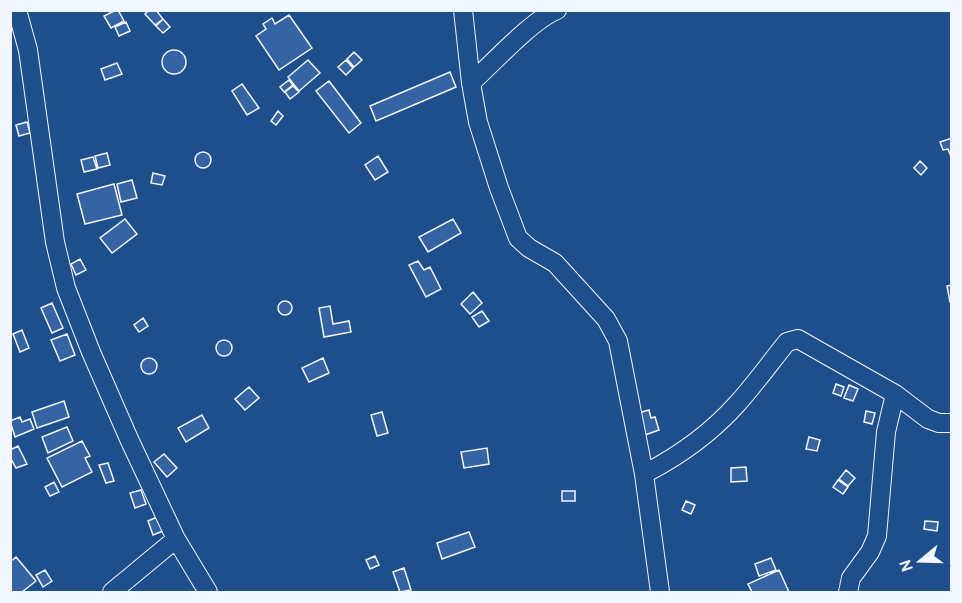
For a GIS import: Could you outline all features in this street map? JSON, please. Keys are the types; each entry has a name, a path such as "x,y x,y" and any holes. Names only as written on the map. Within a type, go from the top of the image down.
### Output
{"street":[{"path":"17,10 28,50 55,242 66,288 91,352 176,539 208,592"},
{"path":"448,10 464,17 478,122 518,238 529,248 555,263 606,319 618,341 644,474 660,592"},
{"path":"471,82 535,24 557,10"},
{"path":"644,474 670,461 701,437 736,405 787,342 793,339 798,339 895,394 928,418 939,423 951,423"},
{"path":"848,592 851,578 870,552 877,536 886,432 895,394"},
{"path":"112,592 176,539"}],"building":[{"path":"116,10 124,21 111,28 104,16"},
{"path":"149,10 156,10 163,19 155,25 145,14"},
{"path":"289,15 312,48 279,70 256,36 266,29 263,24 272,18 275,24"},
{"path":"163,19 170,27 163,33 156,26"},
{"path":"126,22 130,31 119,36 115,27"},
{"path":"174,50 179,51 185,57 185,67 179,73 174,74 169,73 163,67 162,62 163,57 169,51"},
{"path":"354,52 362,60 354,67 347,59"},
{"path":"308,60 320,73 299,91 288,77"},
{"path":"346,60 353,68 346,75 338,67"},
{"path":"117,63 122,74 105,80 101,69"},
{"path":"450,72 456,87 376,121 370,106"},
{"path":"289,80 293,85 284,92 280,87"},
{"path":"329,81 361,123 349,133 316,91"},
{"path":"242,84 259,108 247,115 232,91"},
{"path":"293,86 299,92 290,99 285,92"},
{"path":"278,111 283,116 276,125 271,121"},
{"path":"27,122 30,133 19,136 16,125"},
{"path":"952,138 952,159 948,149 943,150 940,142"},
{"path":"200,152 206,152 211,160 209,166 200,168 195,163 195,157"},
{"path":"107,153 110,165 98,168 95,156"},
{"path":"378,156 388,172 375,180 365,165"},
{"path":"93,157 97,169 84,172 81,160"},
{"path":"920,161 927,168 921,175 914,168"},
{"path":"153,173 165,176 162,185 151,183"},
{"path":"132,180 137,198 121,202 117,184"},
{"path":"114,184 122,215 85,224 77,194"},
{"path":"125,219 137,234 112,253 100,238"},
{"path":"453,219 461,233 428,252 419,237"},
{"path":"80,259 86,270 76,275 71,264"},
{"path":"418,261 424,270 430,267 441,289 426,297 409,265"},
{"path":"952,285 952,301 950,302 947,286"},
{"path":"473,292 482,303 470,314 461,304"},
{"path":"282,301 288,301 292,308 288,315 282,315 278,311 278,305"},
{"path":"52,303 63,328 52,333 41,308"},
{"path":"330,306 333,324 349,321 351,332 324,337 319,308"},
{"path":"482,311 489,321 479,327 472,317"},
{"path":"143,318 148,326 139,332 134,325"},
{"path":"22,330 29,348 20,352 13,334"},
{"path":"67,334 75,355 60,361 51,340"},
{"path":"221,340 227,340 232,348 230,354 221,356 216,351 216,345"},
{"path":"146,358 152,358 157,366 155,372 146,374 141,369 141,363"},
{"path":"323,358 329,373 309,382 302,368"},
{"path":"836,384 844,387 841,396 833,393"},
{"path":"849,385 858,389 853,401 844,398"},
{"path":"249,387 259,398 245,410 235,399"},
{"path":"64,401 69,417 37,428 32,412"},
{"path":"649,410 651,418 655,417 659,430 645,435 638,413"},
{"path":"866,411 875,413 872,424 864,422"},
{"path":"382,412 388,433 377,436 371,415"},
{"path":"202,415 209,428 186,442 178,428"},
{"path":"20,417 22,422 30,419 34,429 15,437 10,421"},
{"path":"67,427 73,441 48,453 42,437"},
{"path":"809,437 820,440 817,451 806,449"},
{"path":"82,441 90,456 85,458 92,472 62,487 47,458"},
{"path":"18,446 27,464 16,468 10,457 10,450"},
{"path":"487,448 489,464 464,468 461,452"},
{"path":"164,454 177,468 167,477 154,462"},
{"path":"108,463 114,481 106,483 99,465"},
{"path":"746,467 747,481 731,482 731,468"},
{"path":"846,470 855,478 848,486 839,479"},
{"path":"838,480 848,487 843,494 833,487"},
{"path":"54,482 59,492 50,496 45,487"},
{"path":"141,490 146,504 135,508 130,493"},
{"path":"562,491 575,491 575,501 562,501"},
{"path":"686,501 695,505 691,514 682,510"},
{"path":"157,517 163,531 153,535 148,521"},
{"path":"925,521 938,522 937,531 924,529"},
{"path":"469,532 475,547 442,559 437,543"},
{"path":"375,556 379,565 370,569 366,560"},
{"path":"16,557 36,581 22,592 10,592 10,562"},
{"path":"771,558 776,570 759,576 755,564"},
{"path":"404,568 411,590 400,592 393,572"},
{"path":"45,570 52,581 43,587 36,575"},
{"path":"779,570 789,592 752,592 748,584"}]}
